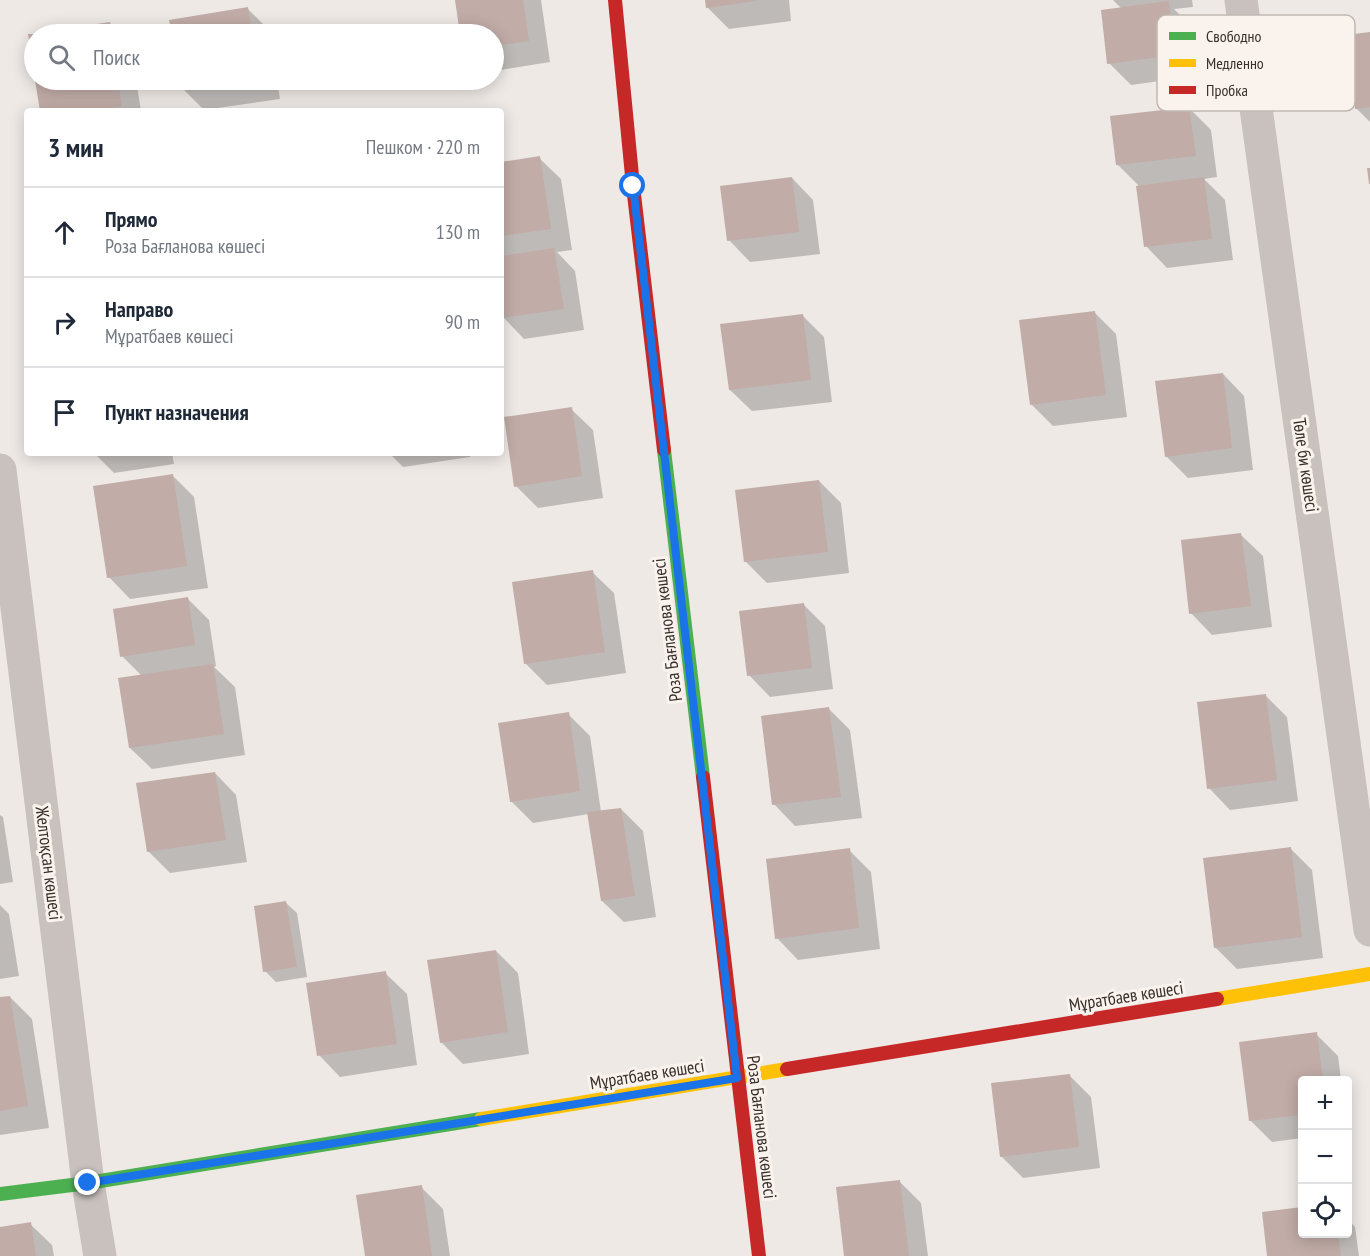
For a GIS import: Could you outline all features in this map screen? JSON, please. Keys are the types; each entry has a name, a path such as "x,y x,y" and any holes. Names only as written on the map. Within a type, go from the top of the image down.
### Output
{"street":[{"name":"Роза Бағланова көшесі","path":"615,0 634,198 759,1256"},
{"name":"Төле би көшесі","path":"1241,0 1243,15"},
{"name":"Төле би көшесі","path":"1256,111 1370,930"},
{"name":"Желтоқсан көшесі","path":"0,470 88,1183 100,1256"},
{"name":"Мұратбаев көшесі","path":"0,1194 88,1183 1370,974"}],"building":[{"path":"455,0 523,0 529,41 504,45 504,24 459,24"},
{"path":"705,0 755,0 756,1 706,8"},
{"path":"1169,1 1171,15 1157,15 1157,57 1107,64 1101,10"},
{"path":"248,7 251,24 170,24 169,20"},
{"path":"1370,32 1370,107 1355,109 1355,34"},
{"path":"37,90 120,90 122,106 110,108 40,108"},
{"path":"1157,111 1190,111 1196,156 1116,165 1110,116"},
{"path":"540,156 551,229 504,236 504,162"},
{"path":"1367,168 1370,168 1370,184 1369,184"},
{"path":"792,177 799,232 727,241 720,186"},
{"path":"1204,177 1212,239 1144,247 1136,186"},
{"path":"554,248 564,309 504,318 504,256"},
{"path":"1095,311 1106,395 1030,405 1019,320"},
{"path":"803,314 811,380 729,390 720,324"},
{"path":"1223,373 1232,448 1165,457 1155,381"},
{"path":"572,407 582,476 514,487 504,417"},
{"path":"173,474 187,566 107,578 93,486"},
{"path":"819,480 828,552 744,562 735,490"},
{"path":"1241,533 1251,606 1189,614 1181,540"},
{"path":"593,570 605,652 524,664 512,582"},
{"path":"188,597 195,645 120,657 113,609"},
{"path":"804,603 812,668 747,676 739,611"},
{"path":"213,664 224,734 129,748 118,678"},
{"path":"1266,694 1277,780 1207,789 1197,702"},
{"path":"829,707 841,797 772,805 761,716"},
{"path":"569,712 580,791 510,802 498,723"},
{"path":"215,772 226,840 147,852 136,783"},
{"path":"621,808 635,896 601,901 587,812"},
{"path":"1291,847 1302,937 1214,948 1203,858"},
{"path":"850,848 859,928 775,939 766,859"},
{"path":"286,901 297,967 263,972 254,906"},
{"path":"496,950 508,1032 440,1043 427,960"},
{"path":"386,971 397,1044 317,1056 306,983"},
{"path":"10,996 28,1106 0,1111 0,997"},
{"path":"1317,1032 1322,1076 1298,1076 1298,1115 1249,1121 1239,1042"},
{"path":"1070,1074 1079,1147 1000,1157 991,1083"},
{"path":"900,1180 909,1256 844,1256 836,1187"},
{"path":"422,1185 432,1256 365,1256 356,1195"},
{"path":"1298,1208 1298,1238 1339,1238 1341,1256 1267,1256 1262,1212"},
{"path":"31,1222 36,1256 0,1256 0,1227"}],"traffic: fast":[{"path":"664,450 703,777"},
{"path":"0,1194 88,1183 481,1119"}],"traffic: slow":[{"path":"1217,999 1370,974"},
{"path":"481,1119 787,1069"}],"traffic: jam":[{"path":"615,0 633,186 664,450"},
{"path":"703,777 759,1256"},
{"path":"787,1069 1217,999"}],"route":[{"path":"88,1183 737,1078 633,186"}]}
